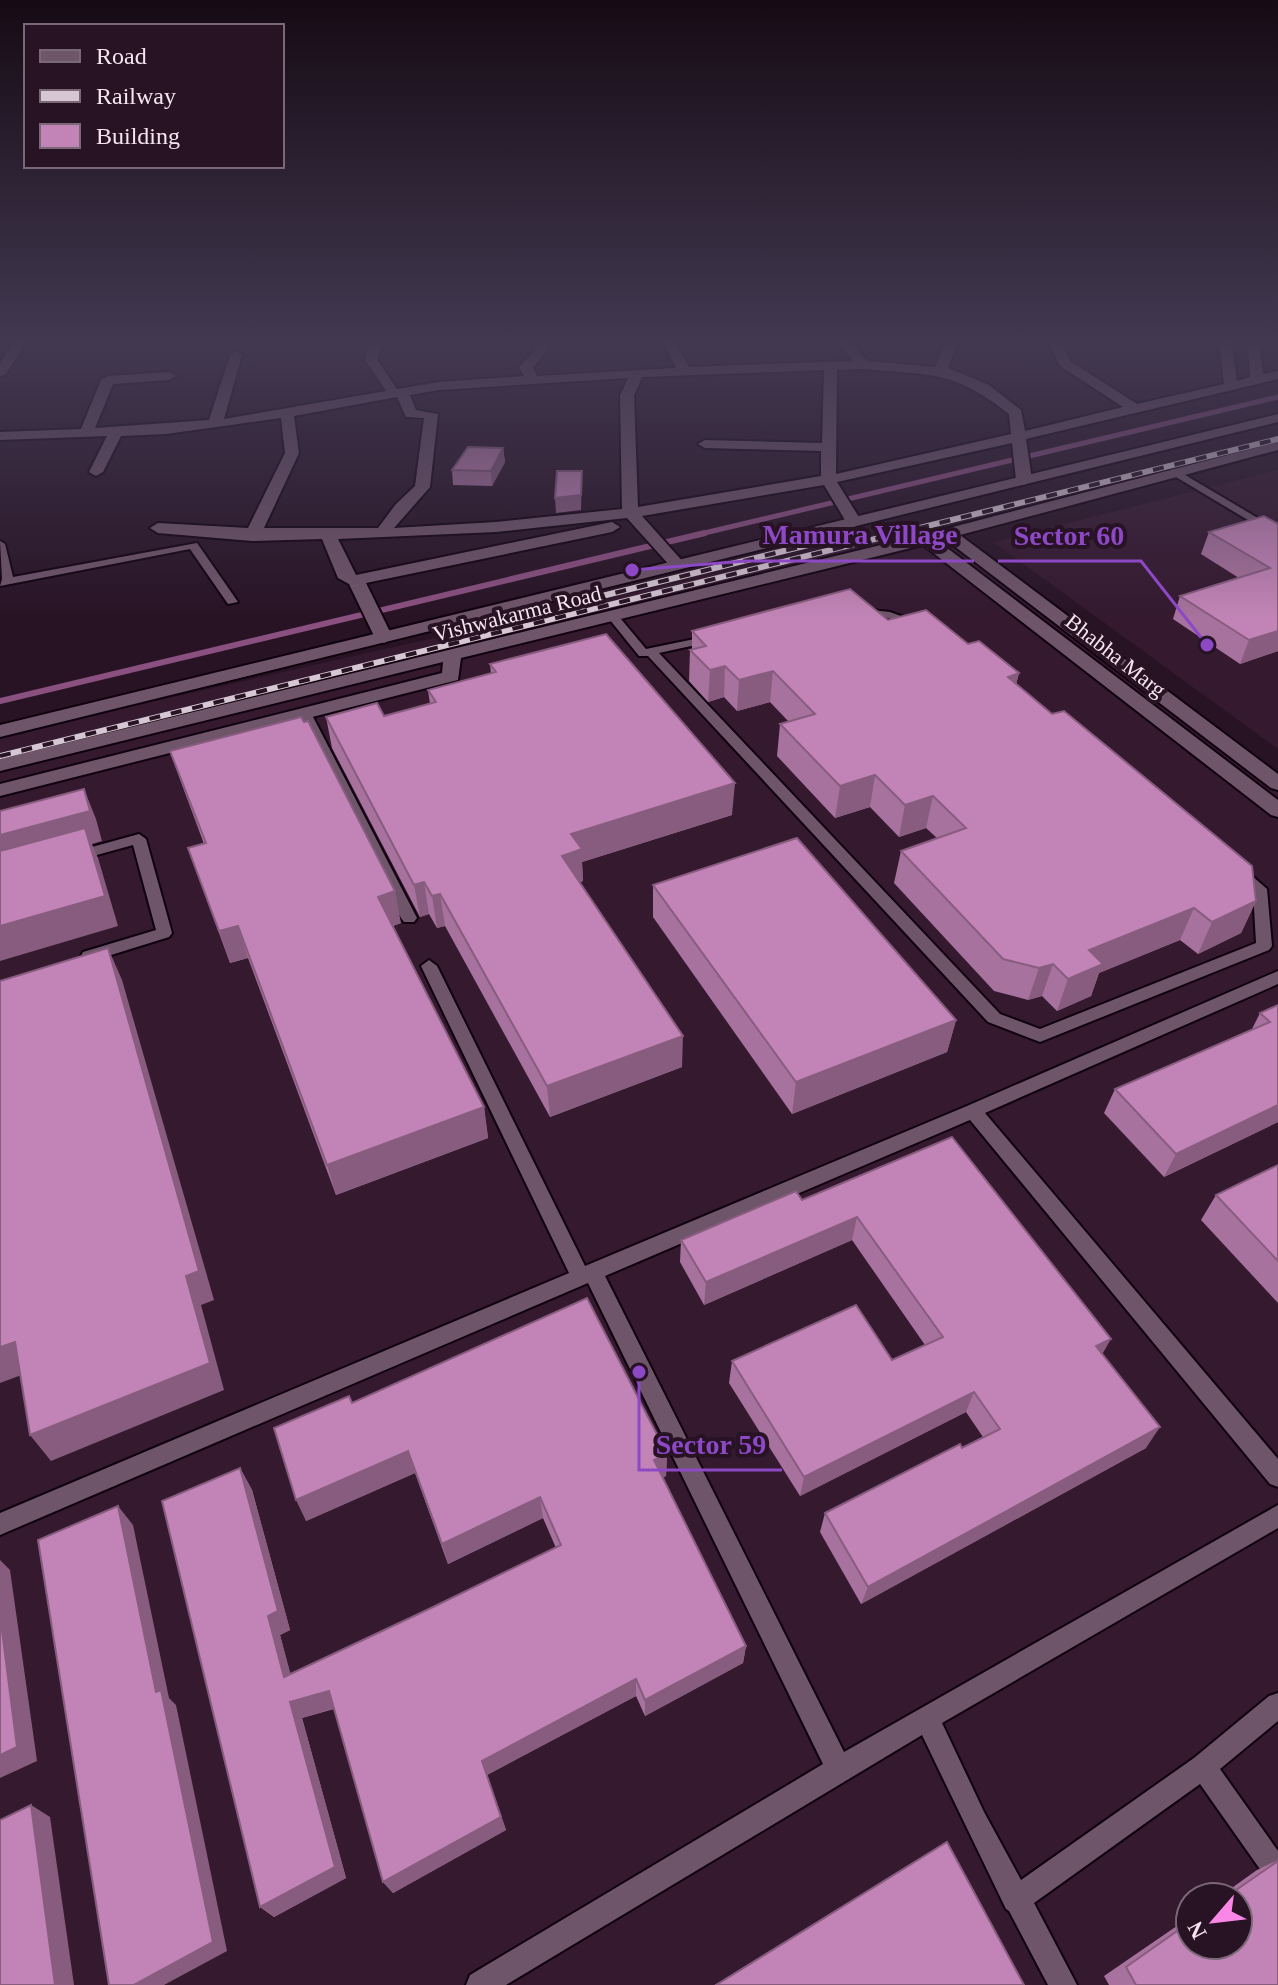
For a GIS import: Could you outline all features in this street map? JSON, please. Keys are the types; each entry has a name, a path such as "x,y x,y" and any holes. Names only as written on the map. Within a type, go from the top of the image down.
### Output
{"street":[{"path":"0,436 68,434"},
{"path":"96,472 115,434"},
{"path":"252,536 292,453 290,434"},
{"path":"383,533 401,507 422,487 429,434"},
{"path":"629,434 634,517 677,564"},
{"path":"829,434 828,479 854,522"},
{"path":"1020,434 1024,480"},
{"path":"328,534 346,578 356,580 634,517 1035,434"},
{"name":"Vishwakarma Road","path":"0,731 1214,434"},
{"path":"705,444 828,447"},
{"name":"Vishwakarma Road","path":"0,765 926,539 1278,446"},
{"path":"158,528 252,536 383,533 634,517"},
{"name":"Bhabha Marg","path":"948,533 1278,784"},
{"name":"Bhabha Marg","path":"926,539 1278,810"},
{"path":"971,574 994,567"},
{"path":"356,580 384,638"},
{"path":"0,790 451,676 452,654"},
{"path":"309,656 302,664 304,674 323,685"},
{"path":"244,672 258,675 266,682 268,693 259,701"},
{"path":"177,745 181,720"}],"lane":[{"path":"1175,472 1278,535"},
{"path":"0,544 4,582 193,545 232,602"},
{"path":"845,610 886,614 936,630"},
{"path":"612,615 643,653 732,633"},
{"path":"651,652 994,1018 1040,1036 1264,946 1260,889 1223,859"},
{"path":"305,713 409,918"},
{"path":"62,860 139,839 164,933 75,960"},
{"path":"429,966 839,1769"},
{"path":"0,1524 973,1111 1278,977"},
{"path":"973,1111 1278,1476"},
{"path":"480,1985 839,1769 1278,1516"},
{"path":"1015,1900 1203,1767 1278,1705"},
{"path":"927,1718 1015,1900 1063,1985"},
{"path":"1203,1767 1278,1873"}],"shaded area":[{"path":"1278,470 1278,749 993,542"},
{"path":"938,524 1278,780 1278,1985 0,1985 0,736"}],"building":[{"path":"468,447 503,448 491,471 452,470"},
{"path":"557,471 582,471 581,495 555,498"},
{"path":"1264,516 1278,524 1278,631 1249,640 1180,596 1270,568 1209,532"},
{"path":"850,589 888,620 926,610 968,644 979,641 1019,673 1008,677 1052,714 1064,711 1252,866 1256,901 1212,922 1194,908 1089,950 1103,964 1068,979 1053,964 1039,968 1003,959 901,851 966,828 933,796 905,805 875,775 840,786 780,724 815,714 773,671 739,680 725,666 710,670 690,650 706,646 692,631"},
{"path":"606,634 735,783 571,834 582,849 562,856 683,1036 547,1086 440,894 432,896 424,882 414,885 326,717 377,703 384,716 436,702 428,690 496,672 490,664"},
{"path":"301,717 304,722 308,721 395,891 378,897 484,1107 327,1165 238,926 219,931 188,848 206,843 170,751"},
{"path":"84,789 90,811 0,835 0,811"},
{"path":"85,828 105,896 0,926 0,851"},
{"path":"797,838 956,1020 796,1082 653,885"},
{"path":"108,948 199,1271 186,1276 210,1363 30,1435 15,1342 0,1347 0,981"},
{"path":"1278,1005 1278,1105 1176,1154 1115,1089 1270,1022 1260,1013"},
{"path":"952,1137 1111,1339 1096,1346 1160,1427 868,1587 825,1513 960,1444 962,1448 1000,1429 974,1392 804,1477 732,1361 856,1305 892,1360 943,1337 857,1217 706,1282 681,1240 796,1191 802,1200"},
{"path":"1278,1165 1278,1261 1216,1195"},
{"path":"587,1298 667,1454 654,1460 746,1646 645,1700 636,1679 482,1761 501,1817 383,1882 329,1691 290,1702 335,1867 260,1907 162,1501 240,1468 278,1611 268,1616 284,1677 429,1609 561,1545 540,1497 442,1544 408,1451 296,1500 274,1428 349,1396 352,1403"},
{"path":"118,1506 156,1692 161,1690 213,1942 134,1985 109,1985 38,1540"},
{"path":"0,1615 17,1747 0,1755"},
{"path":"31,1805 55,1985 0,1985 0,1820"},
{"path":"947,1842 1024,1985 716,1985"},
{"path":"1278,1861 1278,1985 1136,1985 1126,1967 1174,1933 1174,1961 1254,1961 1254,1881 1249,1881"}],"waterway":[{"path":"696,535 1124,434"},
{"path":"0,701 705,533"}],"railway":[{"path":"0,756 1278,439"},
{"path":"594,598 812,544"}],"place":[{"name":"Mamura Village","path":"632,570"},
{"name":"Sector 60","path":"1207,645"},
{"name":"Sector 59","path":"639,1372"}]}
